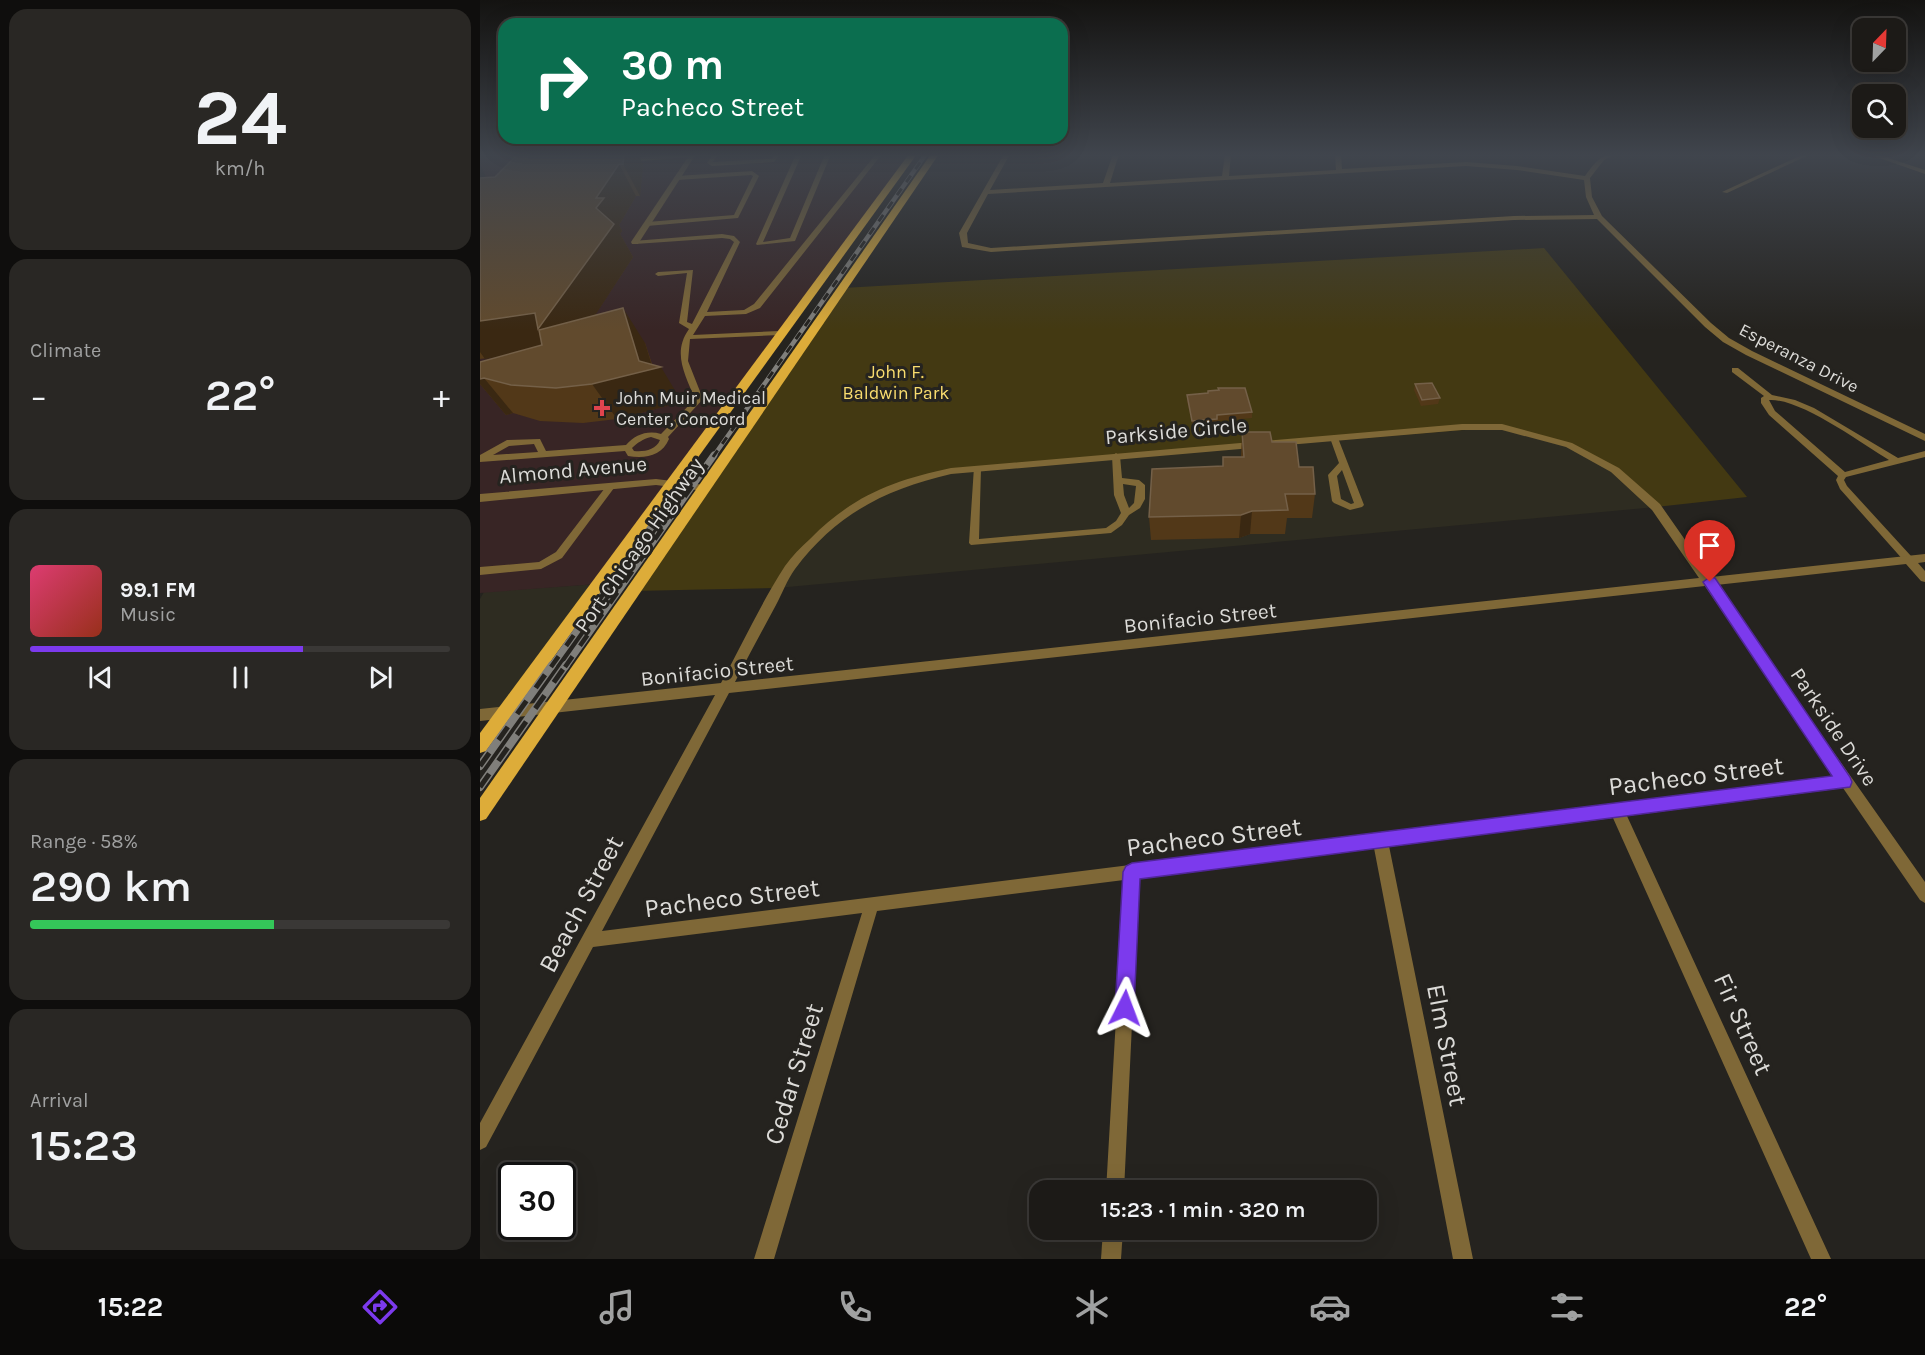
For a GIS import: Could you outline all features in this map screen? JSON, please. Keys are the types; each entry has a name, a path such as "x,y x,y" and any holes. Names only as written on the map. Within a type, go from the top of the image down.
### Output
{"main road":[{"name":"Port Chicago Highway","path":"480,746 779,333 869,213"},
{"name":"Port Chicago Highway","path":"480,813 894,213"},
{"path":"779,333 807,337"}],"street":[{"path":"635,242 654,213"},
{"path":"974,213 963,233 965,246 991,250 1514,218 1599,217"},
{"name":"Esperanza Drive","path":"1597,213 1708,325 1726,340 1925,438"},
{"name":"Parkside Circle","path":"725,689 790,568 835,519 861,501 920,477 977,469 1461,426 1502,427 1569,445 1615,470 1656,507 1710,582"},
{"name":"Almond Avenue","path":"480,498 670,483 704,488"},
{"name":"Bonifacio Street","path":"480,715 1925,558"},
{"path":"1908,559 1925,578"},
{"name":"Parkside Drive","path":"1710,582 1844,782 1925,895"},
{"name":"Beach Street","path":"480,1141 725,689"},
{"name":"Pacheco Street","path":"589,940 1844,782"},
{"name":"Fir Street","path":"1617,810 1821,1259"},
{"name":"Elm Street","path":"1380,840 1463,1259"},
{"path":"1116,1180 1132,872"},
{"name":"Cedar Street","path":"764,1259 872,904"},
{"path":"1111,1259 1112,1240"}],"lane":[{"path":"647,224 736,217 738,213"},
{"path":"773,213 759,244 793,240 804,213"},
{"path":"703,314 746,312 758,306 832,213"},
{"path":"635,242 722,236 732,237 737,242 703,314 687,337 684,361 699,399 663,436"},
{"path":"658,274 691,271 683,323 694,328"},
{"path":"687,337 779,333"},
{"path":"1735,370 1769,396 1801,404 1898,462"},
{"path":"1769,396 1765,398 1765,404 1772,413 1843,475"},
{"path":"480,459 628,448 642,436 654,434 663,436"},
{"path":"628,448 629,452 635,456 653,453 662,446 665,440 663,436"},
{"path":"1334,438 1359,505 1350,507 1341,504 1334,494 1332,475 1343,464"},
{"path":"1908,559 1843,488 1840,480 1843,475 1925,454"},
{"path":"1116,456 1119,495 1126,513"},
{"path":"977,469 974,543 1108,531 1119,523 1126,513 1135,510 1140,502 1141,485 1129,480 1118,481"},
{"path":"480,571 541,565 559,555 611,486"}],"shaded area":[{"name":"John Muir Medical Center, Concord","path":"480,213 870,213 597,584 480,593"},
{"path":"1502,427 1569,445 1615,470 1656,507 777,588 812,541 861,502 951,471"},
{"path":"597,584 504,713 480,715 480,599 484,592"}],"green space":[{"name":"John F. Baldwin Park","path":"1544,248 1747,497 1656,507 1615,470 1569,445 1502,427 951,471 920,477 835,519 777,588 632,591 843,288"}],"building":[{"path":"480,213 601,213 614,224 538,329 535,313 480,321"},
{"path":"623,308 639,361 661,367 592,384 556,388 511,385 480,379 480,362 542,345 539,330"},
{"path":"1432,383 1440,398 1422,400 1415,384"},
{"path":"1218,388 1245,388 1252,412 1217,415 1217,419 1192,421 1187,395 1208,393 1208,391 1219,390"},
{"path":"1242,432 1270,432 1272,442 1296,442 1299,467 1313,467 1315,494 1285,494 1288,510 1252,511 1241,515 1149,517 1152,469 1223,466 1223,457 1244,457"}],"railway":[{"path":"713,457 885,213"},
{"path":"565,667 714,455"},
{"path":"551,667 695,466"},
{"path":"480,766 552,665"},
{"path":"480,787 566,665"}],"place":[{"name":"John Muir Medical Center, Concord","path":"602,408"}],"route":[{"path":"1125,1008 1132,872 1844,782 1710,582"}]}
